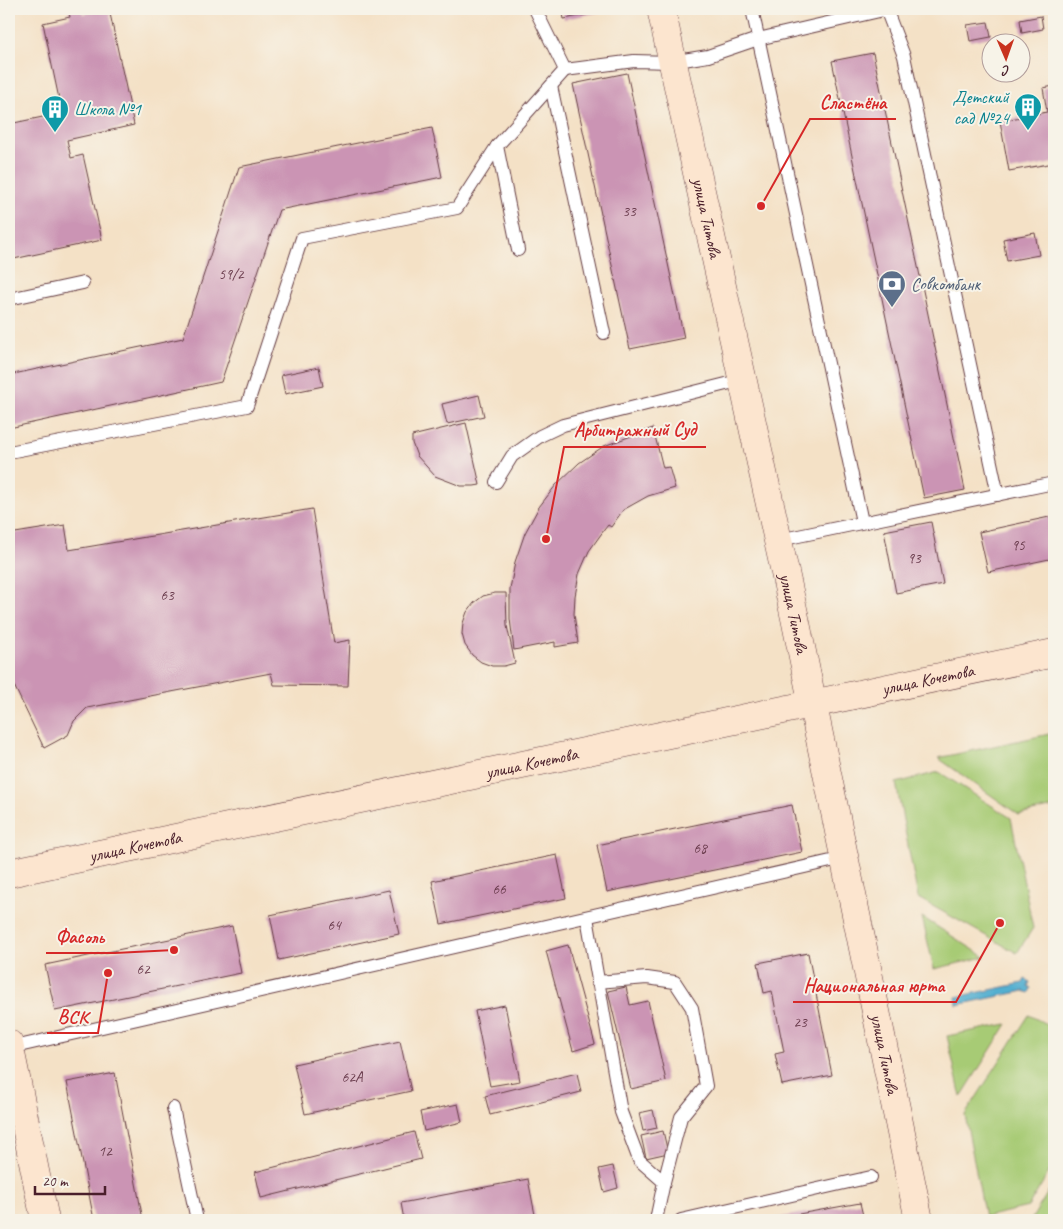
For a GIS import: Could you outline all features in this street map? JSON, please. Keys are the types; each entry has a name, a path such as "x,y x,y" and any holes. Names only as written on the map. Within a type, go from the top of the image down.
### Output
{"main road":[{"name":"улица Титова","path":"661,9 671,62 779,540 920,1220"},
{"name":"улица Кочетова","path":"9,873 1054,652"},
{"path":"9,1046 45,1220"}],"lane":[{"path":"535,9 565,70"},
{"path":"752,9 862,522"},
{"path":"9,452 247,406 302,238 457,208 497,146 565,70 634,60 671,62 708,56 758,39 887,9 904,56 998,495"},
{"path":"551,86 604,333"},
{"path":"497,146 518,250"},
{"path":"9,299 83,283"},
{"path":"496,482 512,456 540,436 563,424 742,380"},
{"path":"779,540 1054,484"},
{"path":"9,1046 587,918 844,858"},
{"path":"587,918 597,982 622,1112 639,1160 664,1182"},
{"path":"597,982 647,978 675,982 692,1008 706,1086 681,1117 656,1220"},
{"path":"173,1108 197,1220"},
{"path":"681,1220 871,1177"}],"green space":[{"path":"1054,733 1054,807 1019,815 938,758"},
{"path":"939,772 1011,818 1033,928 1017,953 918,898 896,783"},
{"path":"922,917 985,957 934,969"},
{"path":"1029,1015 1050,1026 1054,1049 1054,1164 1028,1207 985,1217 965,1115"},
{"path":"1007,1024 961,1097 947,1036"},
{"path":"1054,1182 1054,1220 1031,1220"}],"water":[{"path":"1025,979 1030,982 1028,986 1031,988 1029,993 1024,991 957,1005 956,997 1023,983"}],"building":[{"name":"Школа №1","path":"68,9 82,9 83,14 109,9 134,125 67,140 71,158 83,155 102,240 9,260 9,124 62,113 43,23 70,17"},
{"path":"562,9 611,9 611,10 564,19"},
{"path":"1041,16 1043,29 1022,32 1020,20"},
{"path":"988,22 990,32 980,32 980,39 970,41 967,25"},
{"path":"873,53 965,490 924,498 832,61"},
{"path":"627,73 684,338 630,349 573,84"},
{"name":"Детский сад №24","path":"1054,86 1054,163 1009,171 1000,121 1047,112 1043,88"},
{"path":"432,128 442,177 279,210 221,382 9,428 9,375 183,338 239,167"},
{"path":"1035,233 1039,255 1007,261 1003,239"},
{"path":"319,367 323,386 285,394 281,375"},
{"path":"479,395 484,416 447,424 442,404"},
{"path":"466,423 480,485 461,486 435,476 417,456 412,443 412,436"},
{"path":"653,428 663,468 669,467 675,488 648,496 623,510 611,527 608,525 589,551 579,574 575,596 574,614 578,643 555,647 555,642 514,650 510,619 510,589 515,562 525,533 539,507 556,485 579,463 604,446"},
{"path":"312,509 334,643 350,640 348,686 274,685 271,673 87,708 74,721 68,735 44,748 9,675 9,534 65,525 69,550"},
{"path":"1054,516 1054,558 988,572 979,532"},
{"path":"931,522 943,584 896,593 884,531"},
{"path":"506,593 507,626 515,663 504,666 492,666 481,662 472,655 465,645 462,634 467,612 474,603 483,596"},
{"path":"792,805 802,852 607,892 597,845"},
{"path":"557,855 566,898 441,924 432,881"},
{"path":"389,890 399,934 279,960 270,915"},
{"path":"232,926 241,973 55,1011 45,965"},
{"path":"568,945 595,1044 573,1051 546,951"},
{"path":"808,953 832,1075 782,1085 775,1054 784,1052 772,991 764,993 758,963"},
{"path":"626,987 630,1005 648,1001 666,1081 631,1089 608,991"},
{"path":"505,1005 520,1081 490,1086 475,1011"},
{"path":"400,1041 411,1091 305,1114 294,1064"},
{"path":"115,1073 143,1220 94,1220 67,1082"},
{"path":"577,1073 581,1092 490,1115 485,1096"},
{"path":"458,1104 462,1122 424,1131 420,1112"},
{"path":"653,1110 657,1128 643,1131 639,1113"},
{"path":"663,1131 668,1153 646,1158 641,1136"},
{"path":"414,1132 421,1159 261,1198 255,1172"},
{"path":"613,1166 618,1188 604,1192 599,1169"},
{"path":"528,1179 536,1220 404,1220 401,1203"},
{"path":"860,1203 864,1220 771,1220 771,1219"}],"place":[{"name":"Детский сад №24","path":"1028,131"},
{"name":"Школа №1","path":"55,133"},
{"name":"Сластёна","path":"761,206"},
{"name":"Совкомбанк","path":"892,308"},
{"name":"Арбитражный Суд","path":"546,539"},
{"name":"Национальная юрта","path":"1000,923"},
{"name":"Фасоль","path":"174,950"},
{"name":"ВСК","path":"108,973"}]}
